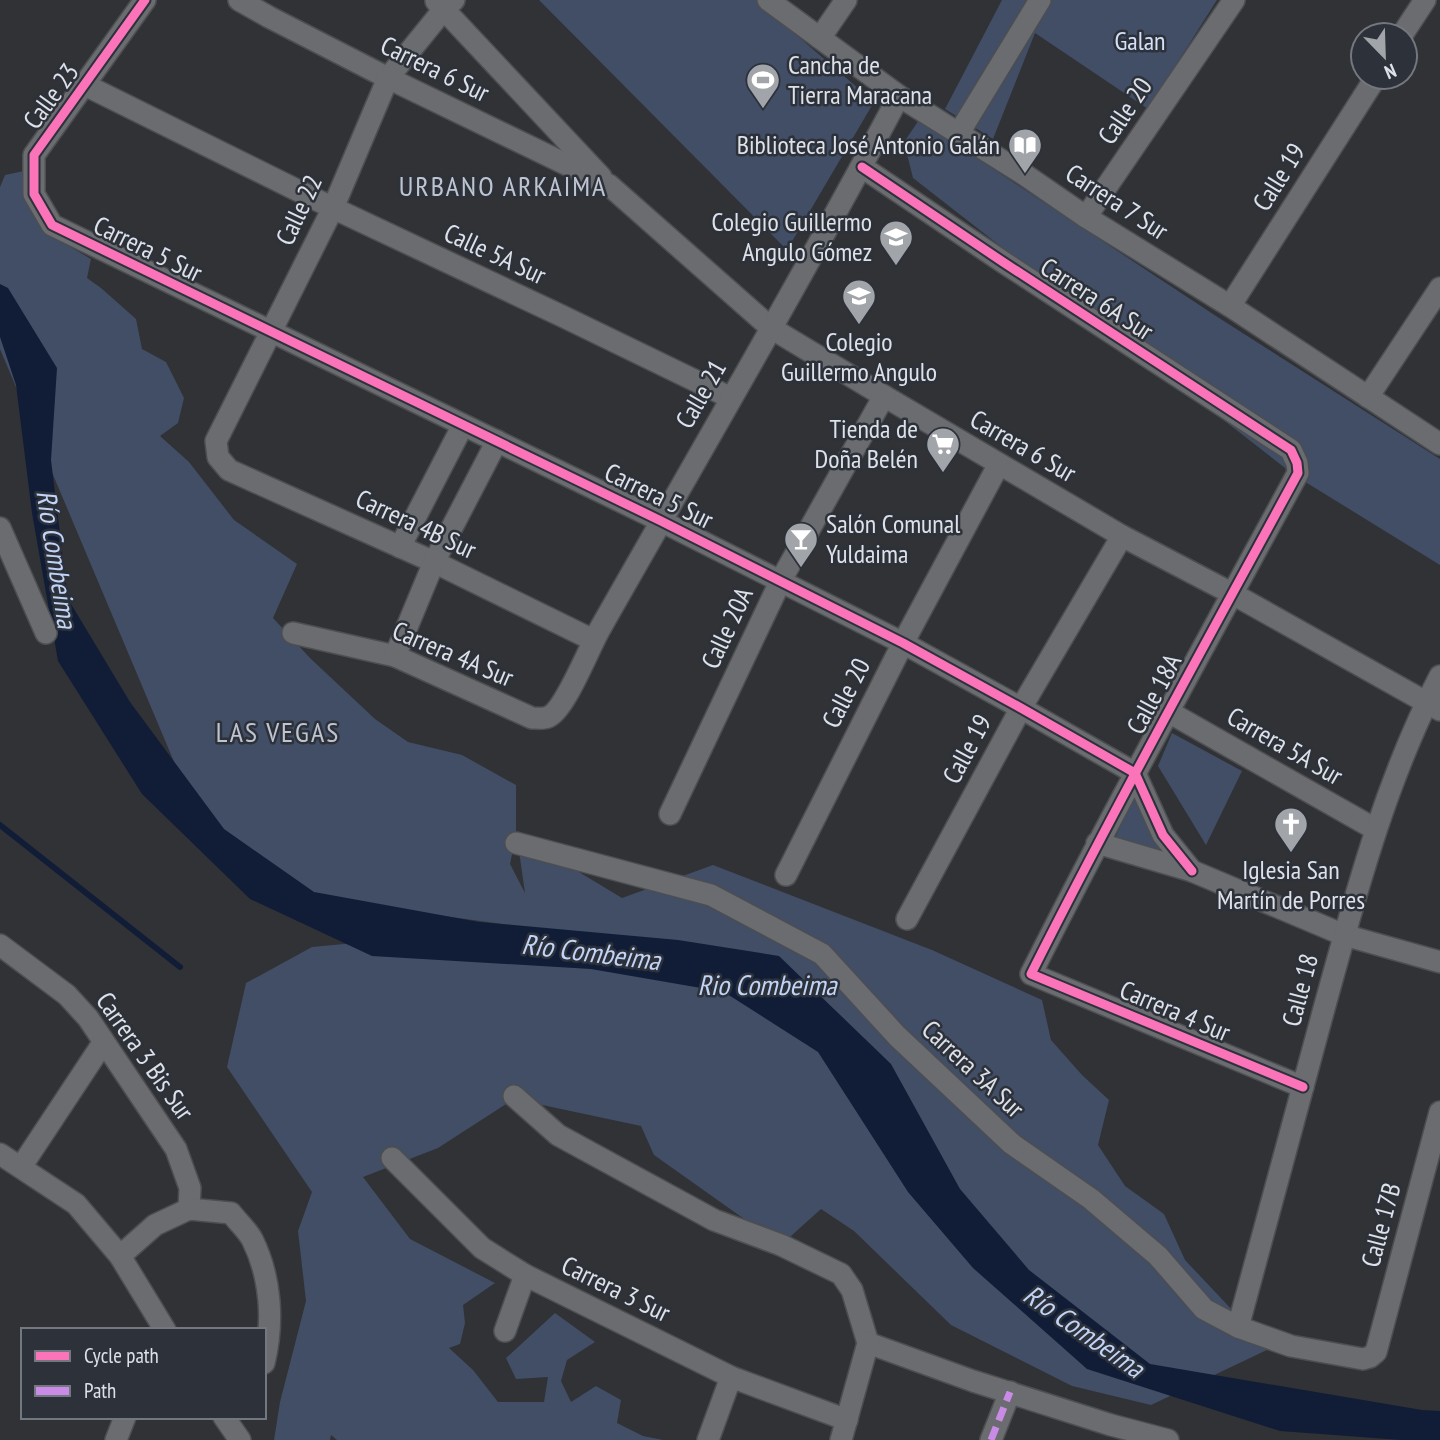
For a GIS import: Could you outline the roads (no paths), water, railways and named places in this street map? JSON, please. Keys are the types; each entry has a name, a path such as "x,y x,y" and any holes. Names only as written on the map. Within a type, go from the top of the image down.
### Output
{"street":[{"name":"Calle 23","path":"52,225 34,194 34,155 145,0"},
{"name":"Carrera 6 Sur","path":"239,0 388,78 608,185"},
{"name":"Carrera 7 Sur","path":"768,0 899,96 1230,306 1440,444"},
{"path":"820,38 846,0"},
{"path":"959,133 1040,0"},
{"name":"Calle 20","path":"1086,217 1234,0"},
{"path":"1411,21 1425,0"},
{"name":"Carrera 6 Sur","path":"444,3 608,185 771,328 1122,536 1233,594 1433,707"},
{"name":"Calle 22","path":"218,457 216,441 333,208 388,78 444,3"},
{"name":"Calle 5A Sur","path":"85,86 731,398"},
{"name":"Calle 19","path":"1230,306 1367,91"},
{"name":"Calle 21","path":"549,718 562,706 593,640 862,167 899,96"},
{"name":"Carrera 6A Sur","path":"862,167 1291,450 1298,473"},
{"name":"Carrera 5 Sur","path":"52,225 781,580 903,643 1135,773"},
{"path":"1368,397 1440,288"},
{"name":"Calle 20A","path":"670,814 781,580 884,396"},
{"path":"400,547 463,425"},
{"path":"395,656 434,562 497,441"},
{"name":"Carrera 4B Sur","path":"218,457 229,470 434,562 593,640"},
{"name":"Calle 20","path":"786,876 903,643 999,464"},
{"name":"Calle 18A","path":"1031,974 1167,711 1298,473"},
{"path":"0,528 46,633"},
{"name":"Calle 19","path":"907,919 1021,708 1122,536"},
{"name":"Carrera 4A Sur","path":"293,634 395,656 532,718 549,718"},
{"name":"Calle 18","path":"1238,1327 1375,829 1433,707 1440,676"},
{"name":"Carrera 5A Sur","path":"1167,711 1375,829"},
{"path":"1135,773 1163,835 1192,871"},
{"name":"Carrera 3A Sur","path":"516,843 711,895 822,954 897,1036 1012,1144 1091,1199 1158,1256 1203,1309 1238,1327 1291,1346 1363,1359 1376,1352"},
{"path":"1097,843 1192,871 1344,934 1440,962"},
{"name":"Carrera 3 Bis Sur","path":"0,945 67,995 88,1018 176,1149 190,1188 189,1209"},
{"name":"Carrera 4 Sur","path":"1031,974 1303,1087"},
{"path":"21,1167 103,1042"},
{"path":"514,1096 558,1135 714,1220 782,1245 842,1274 852,1290 868,1343 844,1430"},
{"name":"Calle 17B","path":"1376,1352 1440,1112"},
{"path":"0,1154 76,1204 120,1256 164,1328"},
{"name":"Carrera 3 Sur","path":"392,1158 482,1248 525,1275 844,1430"},
{"path":"120,1256 155,1225 189,1209 231,1213 251,1236 264,1268 271,1318 266,1350"},
{"path":"505,1331 525,1275"},
{"path":"868,1343 1010,1392 1110,1433 1168,1440"},
{"path":"708,1440 731,1377"},
{"path":"991,1440 1010,1392"},
{"path":"116,1440 123,1419"}],"water":[{"name":"Rio Combeima","path":"0,284 8,288 57,368 51,460 68,599 130,702 224,829 314,892 479,922 678,940 779,956 891,1064 960,1189 1029,1270 1150,1364 1440,1411 1440,1440 1401,1440 1280,1431 1087,1369 973,1268 908,1192 818,1052 724,992 591,969 372,956 250,899 142,794 58,661 32,513 16,385 0,337"}],"waterway":[{"path":"0,825 180,967"}],"place":[{"name":"Cancha de Tierra Maracana","path":"763,110"},
{"name":"Biblioteca José Antonio Galán","path":"1025,175"},
{"name":"Colegio Guillermo Angulo Gómez","path":"896,267"},
{"name":"Colegio Guillermo Angulo","path":"859,326"},
{"name":"Tienda de Doña Belén","path":"943,474"},
{"name":"Salón Comunal Yuldaima","path":"801,569"},
{"name":"Iglesia San Martín de Porres","path":"1291,854"}],"district":[{"name":"URBANO ARKAIMA","path":"503,186"},
{"name":"LAS VEGAS","path":"278,732"}],"park label":[{"name":"Galan","path":"1140,41"}],"water label":[{"name":"Río Combeima","path":"57,559"},
{"name":"Río Combeima","path":"591,952"},
{"name":"Río Combeima","path":"1084,1331"}]}
